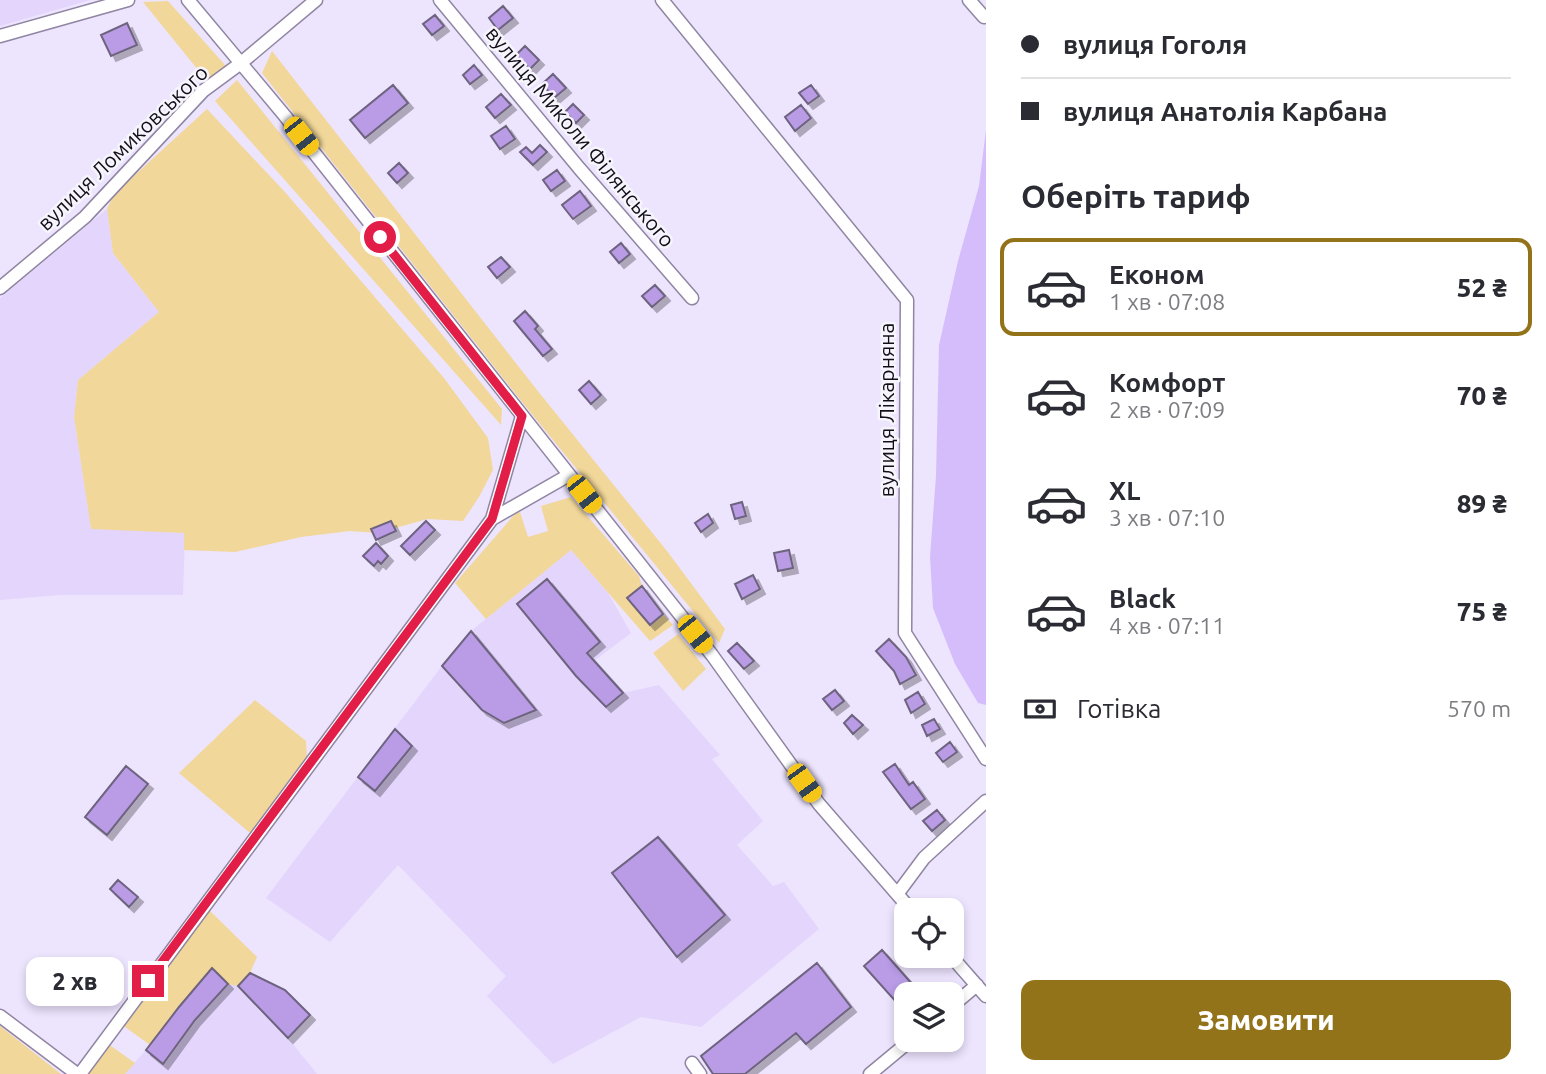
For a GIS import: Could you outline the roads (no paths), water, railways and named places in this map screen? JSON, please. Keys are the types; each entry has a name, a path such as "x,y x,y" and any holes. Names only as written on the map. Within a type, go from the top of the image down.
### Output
{"street":[{"path":"0,36 128,0"},
{"path":"188,0 712,655 820,804 902,898"},
{"name":"вулиця Ломиковського","path":"0,288 85,217 203,91 316,0"},
{"name":"вулиця Миколи Філянського","path":"440,0 691,298"},
{"name":"вулиця Лікарняна","path":"662,0 908,300 905,634 986,759"},
{"path":"969,0 984,17"},
{"path":"0,1016 79,1074 492,519 522,416"},
{"path":"492,519 569,475"},
{"path":"898,893 925,858 986,801"},
{"path":"962,968 986,996"},
{"path":"964,996 977,985"},
{"path":"870,1074 897,1052"},
{"path":"692,1063 700,1074"}]}
